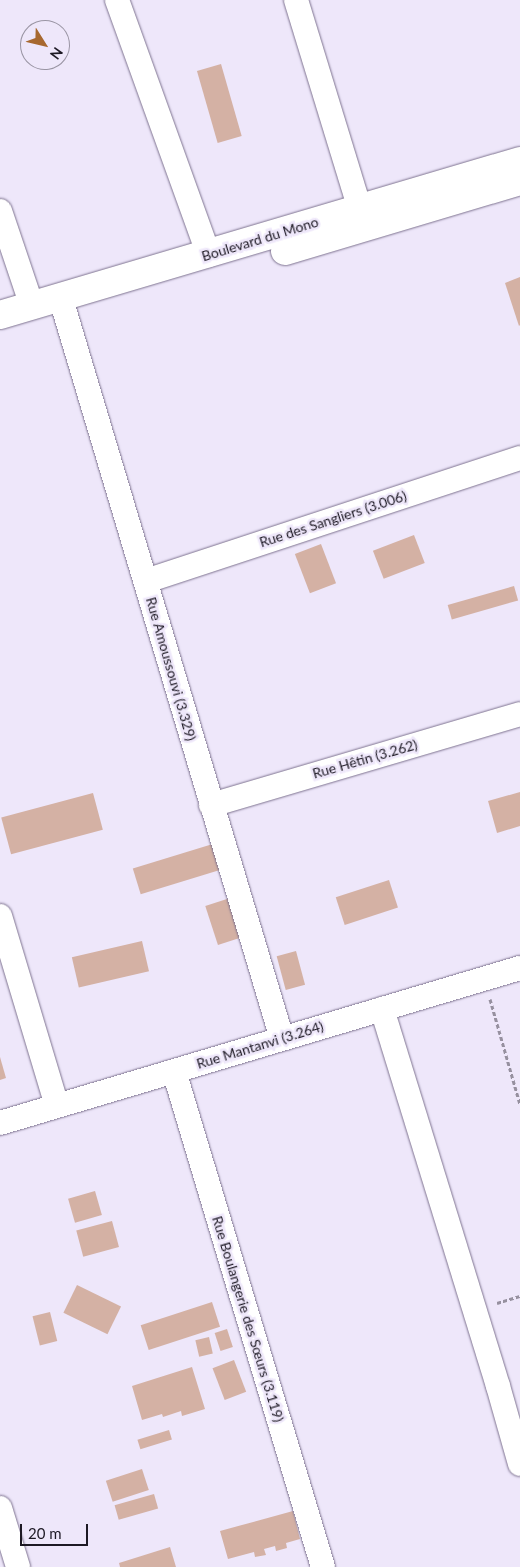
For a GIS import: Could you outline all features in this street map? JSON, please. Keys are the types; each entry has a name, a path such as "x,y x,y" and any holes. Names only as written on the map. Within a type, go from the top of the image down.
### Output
{"main road":[{"name":"Boulevard du Mono","path":"0,334 64,306 208,255 520,161"},
{"name":"Boulevard du Mono","path":"0,315 32,306 64,306 520,181"}],"street":[{"path":"117,0 208,255"},
{"path":"296,0 360,209"},
{"path":"0,211 32,306"},
{"name":"Rue Amoussouvi (3.329)","path":"64,306 282,1039"},
{"name":"Rue des Sangliers (3.006)","path":"146,581 520,458"},
{"name":"Rue Hêtin (3.262)","path":"211,805 520,714"},
{"path":"0,916 57,1106"},
{"name":"Rue Mantanvi (3.264)","path":"0,1123 520,968"},
{"path":"382,1009 498,1386 520,1464"},
{"name":"Rue Boulangerie des Sœurs (3.119)","path":"174,1071 323,1567"},
{"path":"0,1508 18,1567"}],"path":[{"path":"485,978 520,1104"}],"building":[{"path":"221,64 242,136 218,143 197,71"},
{"path":"520,277 520,325 519,326 505,283"},
{"path":"414,535 425,563 384,579 373,551"},
{"path":"321,544 336,583 310,593 295,554"},
{"path":"514,586 518,600 452,619 448,605"},
{"path":"520,792 520,826 497,833 488,801"},
{"path":"93,793 103,830 11,854 1,818"},
{"path":"216,843 224,869 141,894 133,868"},
{"path":"389,880 398,908 345,925 336,897"},
{"path":"230,898 243,937 218,945 205,906"},
{"path":"142,941 149,971 79,987 72,957"},
{"path":"296,951 305,985 286,990 277,956"},
{"path":"0,1057 6,1078 0,1080"},
{"path":"95,1191 102,1215 75,1223 68,1199"},
{"path":"112,1221 119,1247 83,1257 76,1231"},
{"path":"77,1285 121,1306 107,1334 63,1313"},
{"path":"212,1302 220,1327 149,1350 141,1325"},
{"path":"50,1312 57,1341 40,1345 33,1316"},
{"path":"227,1329 233,1347 221,1351 215,1333"},
{"path":"209,1337 213,1354 199,1357 195,1340"},
{"path":"234,1360 246,1392 225,1400 213,1368"},
{"path":"192,1367 205,1409 182,1416 181,1411 163,1417 162,1414 142,1420 132,1386"},
{"path":"169,1430 172,1440 140,1449 137,1440"},
{"path":"142,1469 149,1490 113,1502 106,1481"},
{"path":"154,1494 158,1508 119,1520 115,1505"},
{"path":"293,1511 300,1539 286,1543 287,1548 276,1551 275,1546 264,1549 266,1555 255,1557 254,1552 228,1559 220,1531"},
{"path":"170,1547 176,1567 120,1567 119,1563"}]}
